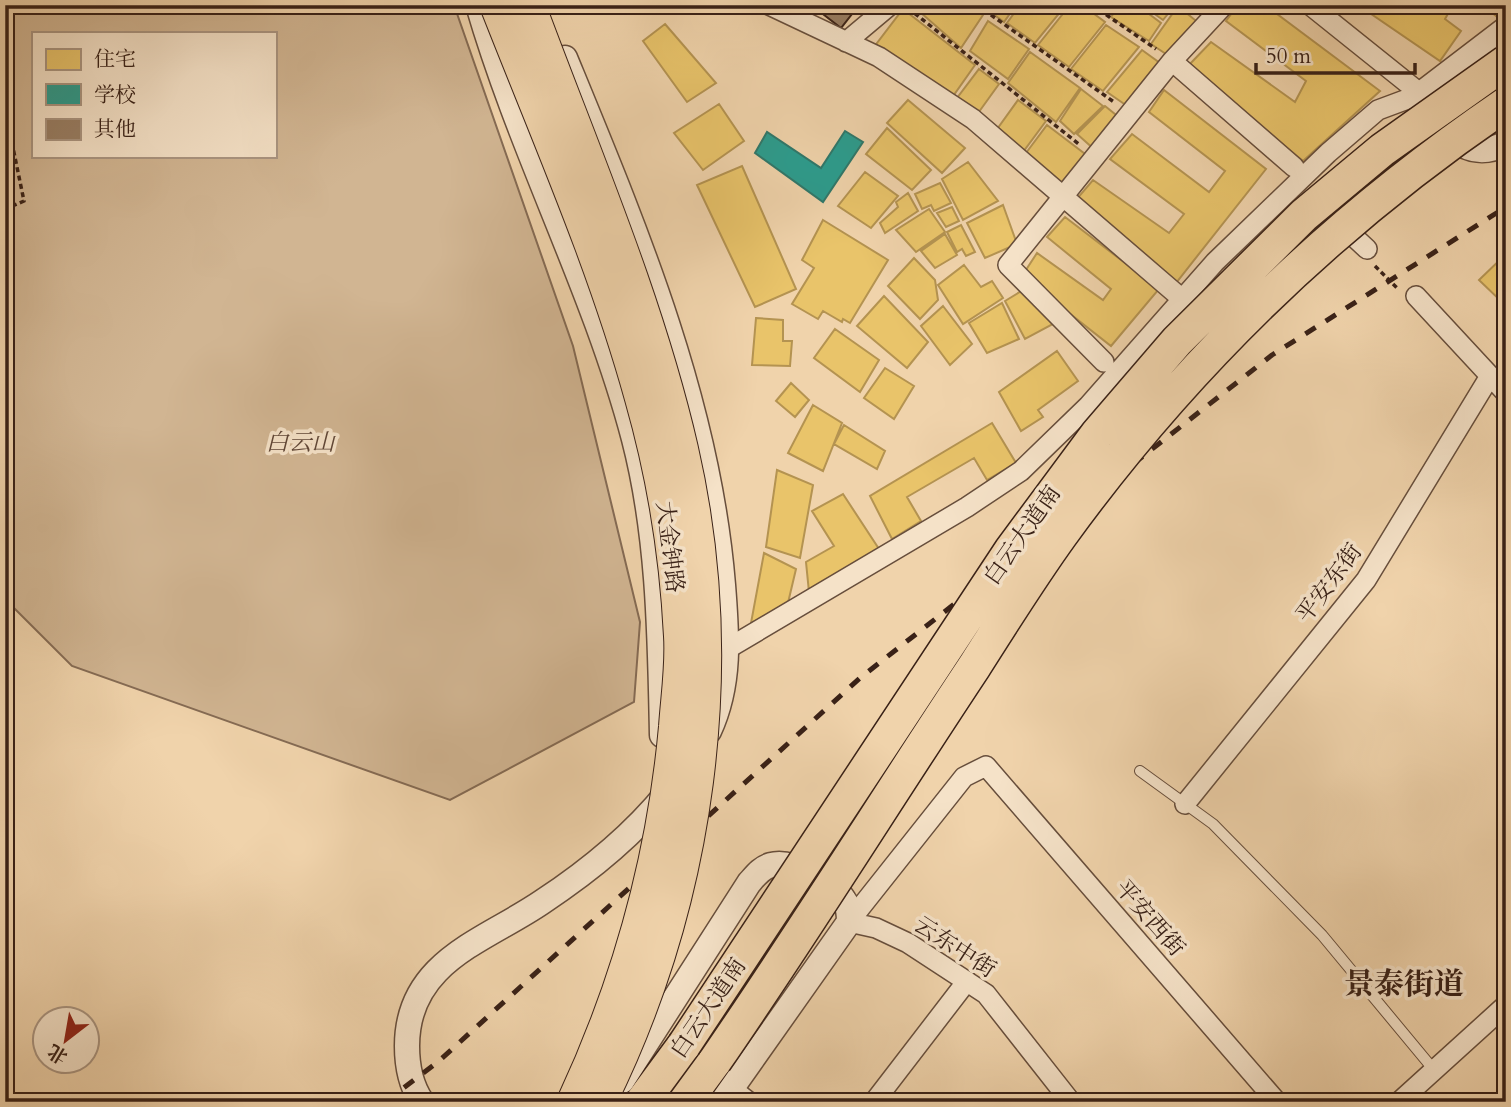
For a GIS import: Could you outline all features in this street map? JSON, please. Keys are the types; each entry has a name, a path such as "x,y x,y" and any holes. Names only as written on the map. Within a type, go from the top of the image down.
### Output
{"highway":[{"name":"白云大道南","path":"642,1102 684,1045 1010,550 1097,434 1220,296 1304,215 1391,143 1506,62"},
{"name":"白云大道南","path":"685,1102 729,1088 1053,547 1130,446 1240,323 1321,246 1392,185 1506,104"}],"main road":[{"name":"大金钟路","path":"496,5 604,282 642,400 667,511 680,638 669,795 652,883 613,1007 573,1102"},
{"name":"大金钟路","path":"529,5 648,326 668,393 694,507 707,638 695,799 679,878 642,1003 600,1102"}],"street":[{"path":"478,5 492,54 615,372 635,442 648,517 658,607 661,670 662,751 654,798 642,824"},
{"path":"422,1102 416,1093 407,1060 407,1038 411,1015 434,971 470,942 541,903 642,824 695,760 717,714 725,680 727,649 719,541 705,453 640,244 543,5"},
{"path":"769,5 879,57 973,119 1181,298"},
{"path":"846,43 890,5"},
{"path":"1104,362 1008,265 1064,199 1172,61 1224,5"},
{"path":"1310,5 1421,94 1449,137 1468,149 1482,150 1506,143"},
{"path":"727,649 967,507 1021,471 1088,407 1181,298 1295,174 1378,110 1421,94 1506,29"},
{"path":"1172,61 1295,174 1367,248"},
{"path":"1416,296 1506,393"},
{"name":"平安东街","path":"1185,804 1366,580 1490,376"},
{"name":"平安西街","path":"849,922 964,777 986,766 1276,1102"},
{"path":"608,1102 749,883 760,870 773,864 791,865 814,876 843,897 848,908 849,922 729,1088"},
{"name":"云东中街","path":"849,922 876,928 908,943 986,994 1071,1102"},
{"path":"874,1102 967,981"},
{"path":"1399,1102 1506,1005"}],"lane":[{"path":"1140,771 1213,824 1322,935 1434,1070"}],"path":[{"path":"904,5 1096,157"},
{"path":"977,5 1130,113"},
{"path":"1092,5 1172,61"},
{"path":"5,108 24,201 5,209"}],"green space":[{"name":"白云山","path":"5,5 454,5 573,346 640,622 634,702 450,800 72,666 5,599"}],"building: 住宅":[{"path":"912,5 969,5 983,15 961,48"},
{"path":"981,5 1016,5 1004,22"},
{"path":"1020,5 1066,5 1035,43 1007,23"},
{"path":"1070,5 1082,5 1105,22 1069,67 1038,45"},
{"path":"1120,5 1137,5 1161,23 1149,41 1111,17"},
{"path":"1142,5 1175,5 1163,20"},
{"path":"1238,5 1265,5 1380,91 1303,161 1188,66 1211,42 1295,102 1306,81 1226,21"},
{"path":"1358,5 1453,5 1445,19 1461,31 1440,61"},
{"path":"1482,5 1506,5 1506,22 1505,23"},
{"path":"1178,6 1201,25 1172,58 1151,44"},
{"path":"903,9 975,65 951,99 874,47"},
{"path":"988,21 1029,49 1008,79 970,51"},
{"path":"665,24 716,83 687,102 643,41"},
{"path":"1106,25 1139,47 1103,91 1071,69"},
{"path":"1142,50 1164,66 1130,108 1107,92"},
{"path":"1030,52 1080,88 1056,122 1008,83"},
{"path":"979,69 999,84 976,116 954,102"},
{"path":"1081,89 1103,106 1074,134 1060,121"},
{"path":"1164,90 1266,169 1176,283 1075,201 1093,180 1169,233 1184,214 1110,159 1132,134 1209,192 1225,171 1149,112"},
{"path":"908,100 965,148 942,173 887,123"},
{"path":"1018,100 1046,121 1023,152 995,132"},
{"path":"719,104 744,141 703,170 674,133"},
{"path":"1105,106 1121,119 1095,150 1077,134"},
{"path":"1047,125 1089,157 1065,188 1026,153"},
{"path":"887,128 931,170 912,190 866,154"},
{"path":"968,162 998,201 963,220 942,179"},
{"path":"742,166 796,289 755,307 697,185"},
{"path":"865,172 898,196 871,228 838,206"},
{"path":"940,183 951,203 934,211 931,205 922,209 915,194"},
{"path":"908,193 918,211 885,233 880,223 898,207 896,202"},
{"path":"1003,205 1017,244 985,258 967,223"},
{"path":"952,207 959,221 946,227 937,213"},
{"path":"929,209 945,232 916,252 896,230"},
{"path":"1065,217 1159,289 1111,346 1022,276 1037,253 1103,300 1111,289 1047,237"},
{"path":"823,220 888,260 850,323 843,319 842,322 823,311 818,319 792,304 814,268 802,260"},
{"path":"961,225 975,252 966,256 962,249 957,252 947,232"},
{"path":"945,234 957,255 935,268 921,251"},
{"path":"1506,254 1506,306 1479,280"},
{"path":"914,258 935,280 938,300 920,319 888,286"},
{"path":"964,265 981,287 992,281 1003,298 963,324 938,285"},
{"path":"1023,290 1053,324 1025,339 1005,301"},
{"path":"884,296 928,342 907,368 857,326"},
{"path":"1002,303 1019,339 987,353 969,323"},
{"path":"943,306 972,344 950,365 921,326"},
{"path":"756,318 783,320 783,341 792,341 790,366 752,365"},
{"path":"835,329 879,360 860,392 814,358"},
{"path":"1057,351 1078,381 1038,410 1043,417 1021,431 999,392"},
{"path":"885,368 914,386 894,419 864,398"},
{"path":"791,383 809,400 795,417 776,401"},
{"path":"813,405 842,423 823,471 788,453"},
{"path":"992,423 1016,463 987,480 974,458 907,497 921,521 892,539 870,496"},
{"path":"844,425 885,451 877,469 834,444"},
{"path":"777,470 813,485 800,558 766,547"},
{"path":"843,494 879,549 809,592 806,562 834,546 812,511"},
{"path":"764,553 796,569 787,607 751,623"}],"building: 学校":[{"path":"845,131 863,142 823,202 755,153 767,132 821,168"}],"building: 其他":[{"path":"822,5 859,5 841,28 819,11"}],"railway":[{"path":"385,1102 439,1061 860,678 1272,355 1506,207"}],"district":[{"name":"景泰街道","path":"1404,984"}]}
